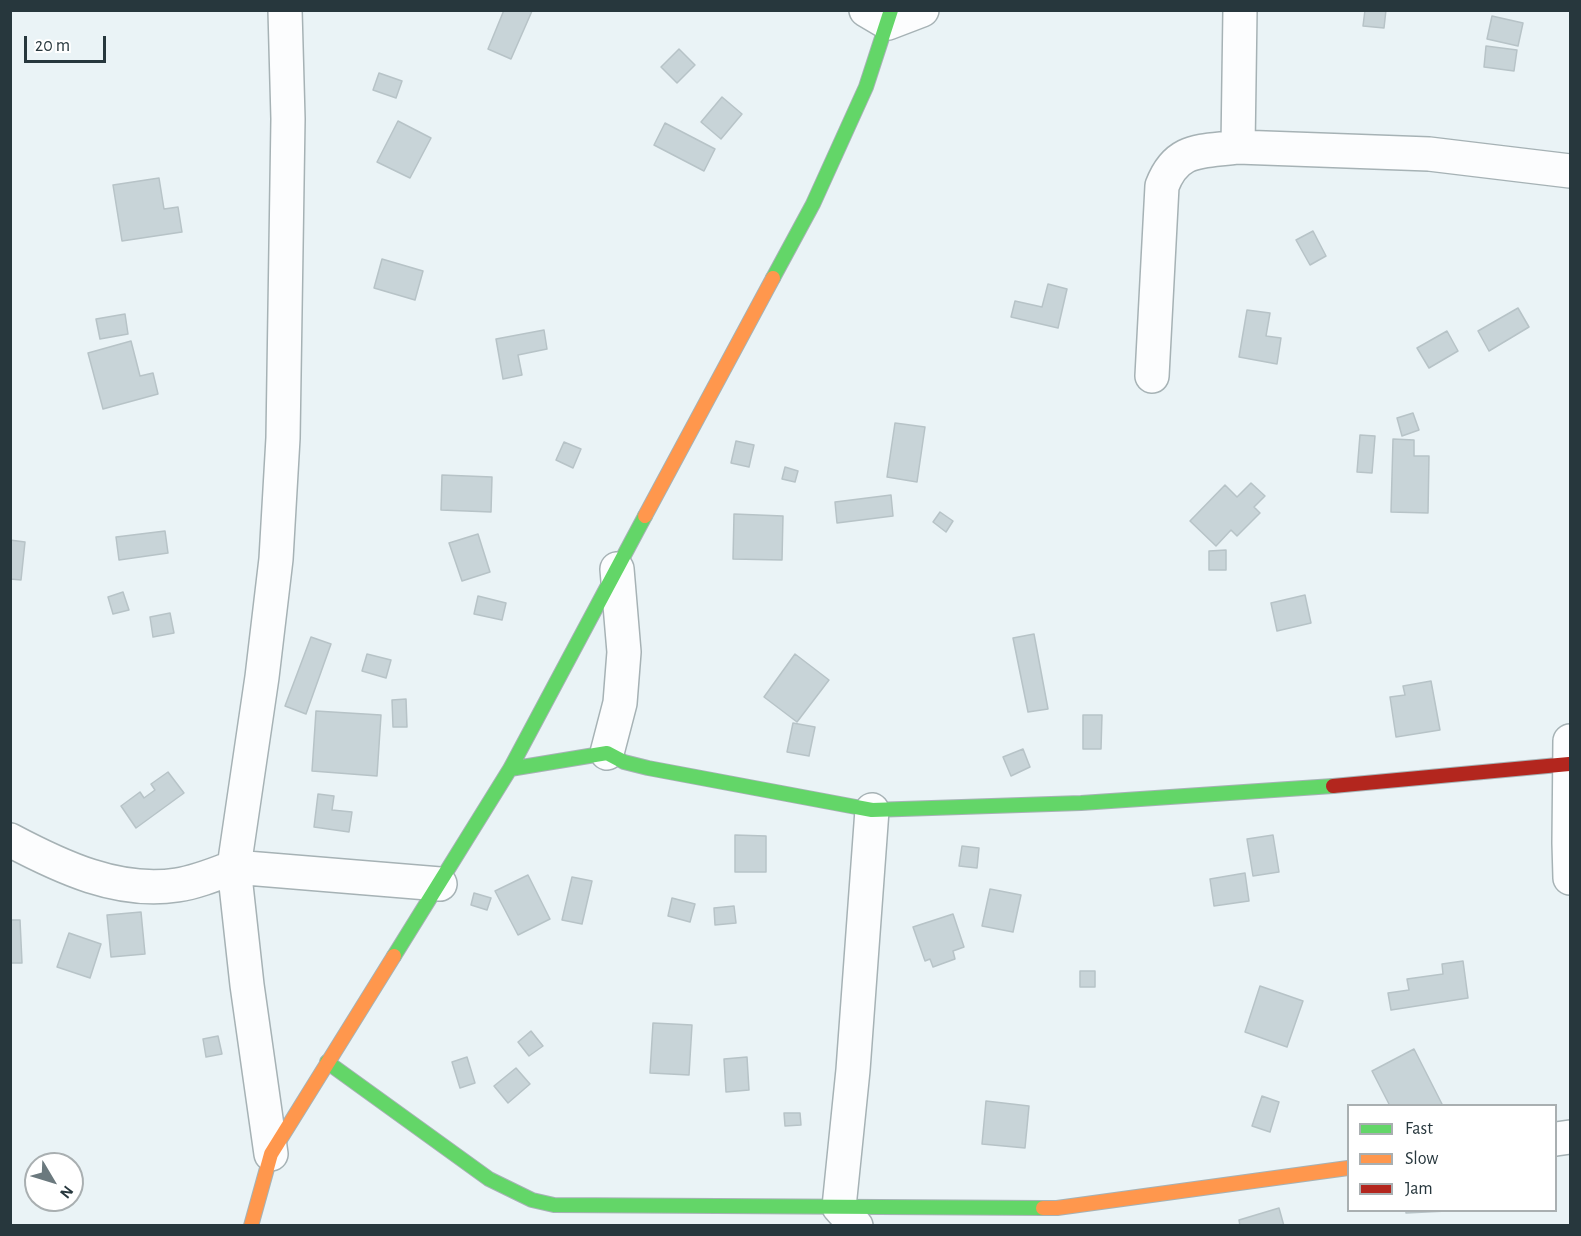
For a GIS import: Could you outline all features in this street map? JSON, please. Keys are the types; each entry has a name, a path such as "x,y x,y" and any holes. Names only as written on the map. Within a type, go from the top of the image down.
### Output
{"street":[{"path":"271,1154 247,986 234,867 262,677 276,559 283,438 287,154 285,10"},
{"path":"251,1226 271,1154 510,769 813,204 866,87 882,15 922,10"},
{"path":"1238,147 1240,10"},
{"path":"1152,376 1162,186 1168,170 1178,159 1195,152 1238,147 1429,154 1570,171"},
{"path":"607,753 620,703 624,652 617,569"},
{"path":"510,769 607,753 624,762 648,768 872,810 1081,803 1570,773 1570,878"},
{"path":"848,1216 853,1070 872,810"},
{"path":"10,840 83,875 117,883 179,885 234,867 440,884"},
{"path":"327,1062 489,1179 511,1191 542,1203 554,1205 848,1216 1058,1217 1347,1168"}],"building":[{"path":"504,10 532,11 511,59 488,49"},
{"path":"1365,10 1386,10 1384,28 1363,26"},
{"path":"1492,16 1523,23 1518,46 1487,39"},
{"path":"1486,46 1517,50 1514,71 1484,67"},
{"path":"679,49 695,65 677,83 661,67"},
{"path":"379,73 402,81 396,98 373,90"},
{"path":"722,97 742,114 721,139 701,122"},
{"path":"398,121 431,138 410,178 377,162"},
{"path":"665,123 715,149 704,171 654,145"},
{"path":"159,178 164,209 178,207 182,232 122,241 113,185"},
{"path":"1313,231 1326,256 1310,265 1296,240"},
{"path":"382,259 423,271 415,300 374,288"},
{"path":"1048,284 1067,289 1058,328 1011,317 1015,301 1042,307"},
{"path":"1518,308 1529,327 1489,351 1478,331"},
{"path":"1247,310 1270,313 1266,336 1281,338 1277,364 1239,357"},
{"path":"125,314 128,334 100,339 96,319"},
{"path":"544,330 547,349 518,355 522,375 503,379 496,339"},
{"path":"1447,331 1458,351 1429,368 1417,348"},
{"path":"131,341 140,376 153,373 158,394 103,409 88,353"},
{"path":"1413,413 1419,430 1402,436 1397,418"},
{"path":"895,423 925,427 917,482 887,477"},
{"path":"1360,435 1375,436 1372,473 1357,472"},
{"path":"1393,439 1414,440 1414,456 1429,456 1428,513 1391,512"},
{"path":"736,441 754,445 749,467 731,463"},
{"path":"564,442 581,449 573,468 556,460"},
{"path":"785,467 798,471 795,482 782,479"},
{"path":"442,475 492,477 491,512 441,510"},
{"path":"1251,483 1265,496 1254,507 1260,513 1237,536 1231,530 1216,546 1190,521 1225,485 1237,497"},
{"path":"891,495 893,516 837,523 835,502"},
{"path":"940,512 953,521 946,532 933,522"},
{"path":"734,514 783,516 782,560 733,559"},
{"path":"165,531 168,553 119,560 116,537"},
{"path":"478,534 490,572 462,581 449,543"},
{"path":"10,540 25,542 21,580 10,579"},
{"path":"1226,550 1226,570 1209,570 1209,551"},
{"path":"123,592 129,610 113,614 108,597"},
{"path":"1305,595 1311,623 1277,631 1271,603"},
{"path":"478,596 506,603 502,620 474,614"},
{"path":"170,613 174,633 153,637 150,617"},
{"path":"1034,634 1048,709 1028,712 1013,638"},
{"path":"311,637 331,644 306,714 285,706"},
{"path":"367,654 391,660 386,678 362,671"},
{"path":"795,654 829,680 797,722 764,697"},
{"path":"1431,681 1440,730 1396,737 1390,697 1405,695 1403,686"},
{"path":"406,699 407,727 393,727 392,700"},
{"path":"316,711 381,715 377,776 312,771"},
{"path":"1083,715 1102,715 1101,749 1083,749"},
{"path":"793,723 815,727 809,756 787,752"},
{"path":"1023,749 1030,767 1011,776 1003,757"},
{"path":"168,772 184,793 136,828 121,806 140,792 144,798 155,790 151,784"},
{"path":"318,794 334,796 332,810 352,812 349,832 314,827"},
{"path":"735,835 766,836 766,872 735,872"},
{"path":"1273,835 1279,872 1253,876 1247,839"},
{"path":"962,846 979,848 977,868 959,866"},
{"path":"1245,873 1249,901 1214,906 1210,879"},
{"path":"528,875 550,919 518,935 495,891"},
{"path":"572,877 592,881 582,924 562,920"},
{"path":"990,889 1021,895 1013,932 982,926"},
{"path":"474,893 491,898 487,910 471,905"},
{"path":"672,898 695,904 690,922 668,916"},
{"path":"734,906 736,923 715,925 714,908"},
{"path":"141,912 145,954 111,957 107,915"},
{"path":"953,914 964,947 953,951 955,959 933,967 930,959 925,961 913,927"},
{"path":"10,920 20,920 22,963 10,963"},
{"path":"69,933 101,944 90,978 57,967"},
{"path":"1463,961 1468,998 1391,1010 1388,993 1409,990 1407,979 1443,974 1442,964"},
{"path":"1080,971 1095,971 1095,987 1080,987"},
{"path":"1260,986 1303,1001 1287,1047 1245,1032"},
{"path":"653,1023 692,1025 689,1075 650,1073"},
{"path":"531,1031 543,1046 529,1056 518,1042"},
{"path":"218,1036 222,1054 206,1057 203,1039"},
{"path":"1414,1049 1442,1104 1389,1104 1372,1071"},
{"path":"467,1057 475,1083 460,1088 452,1062"},
{"path":"747,1057 749,1090 726,1092 724,1059"},
{"path":"516,1068 530,1084 508,1103 494,1086"},
{"path":"1262,1096 1279,1102 1270,1132 1252,1126"},
{"path":"986,1101 1029,1106 1025,1148 982,1144"},
{"path":"784,1113 800,1113 801,1125 785,1126"},
{"path":"1279,1208 1284,1226 1240,1226 1239,1220"}],"traffic: fast":[{"path":"773,278 813,204 866,87 891,10"},
{"path":"394,956 510,769 645,516"},
{"path":"510,769 607,753 624,762 648,768 872,810 1081,803 1333,786"},
{"path":"327,1062 489,1179 532,1200 554,1205 1043,1208"}],"traffic: slow":[{"path":"645,516 773,278"},
{"path":"251,1226 271,1154 394,956"},
{"path":"1043,1208 1057,1208 1347,1168"}],"traffic: jam":[{"path":"1333,786 1569,764"}]}
